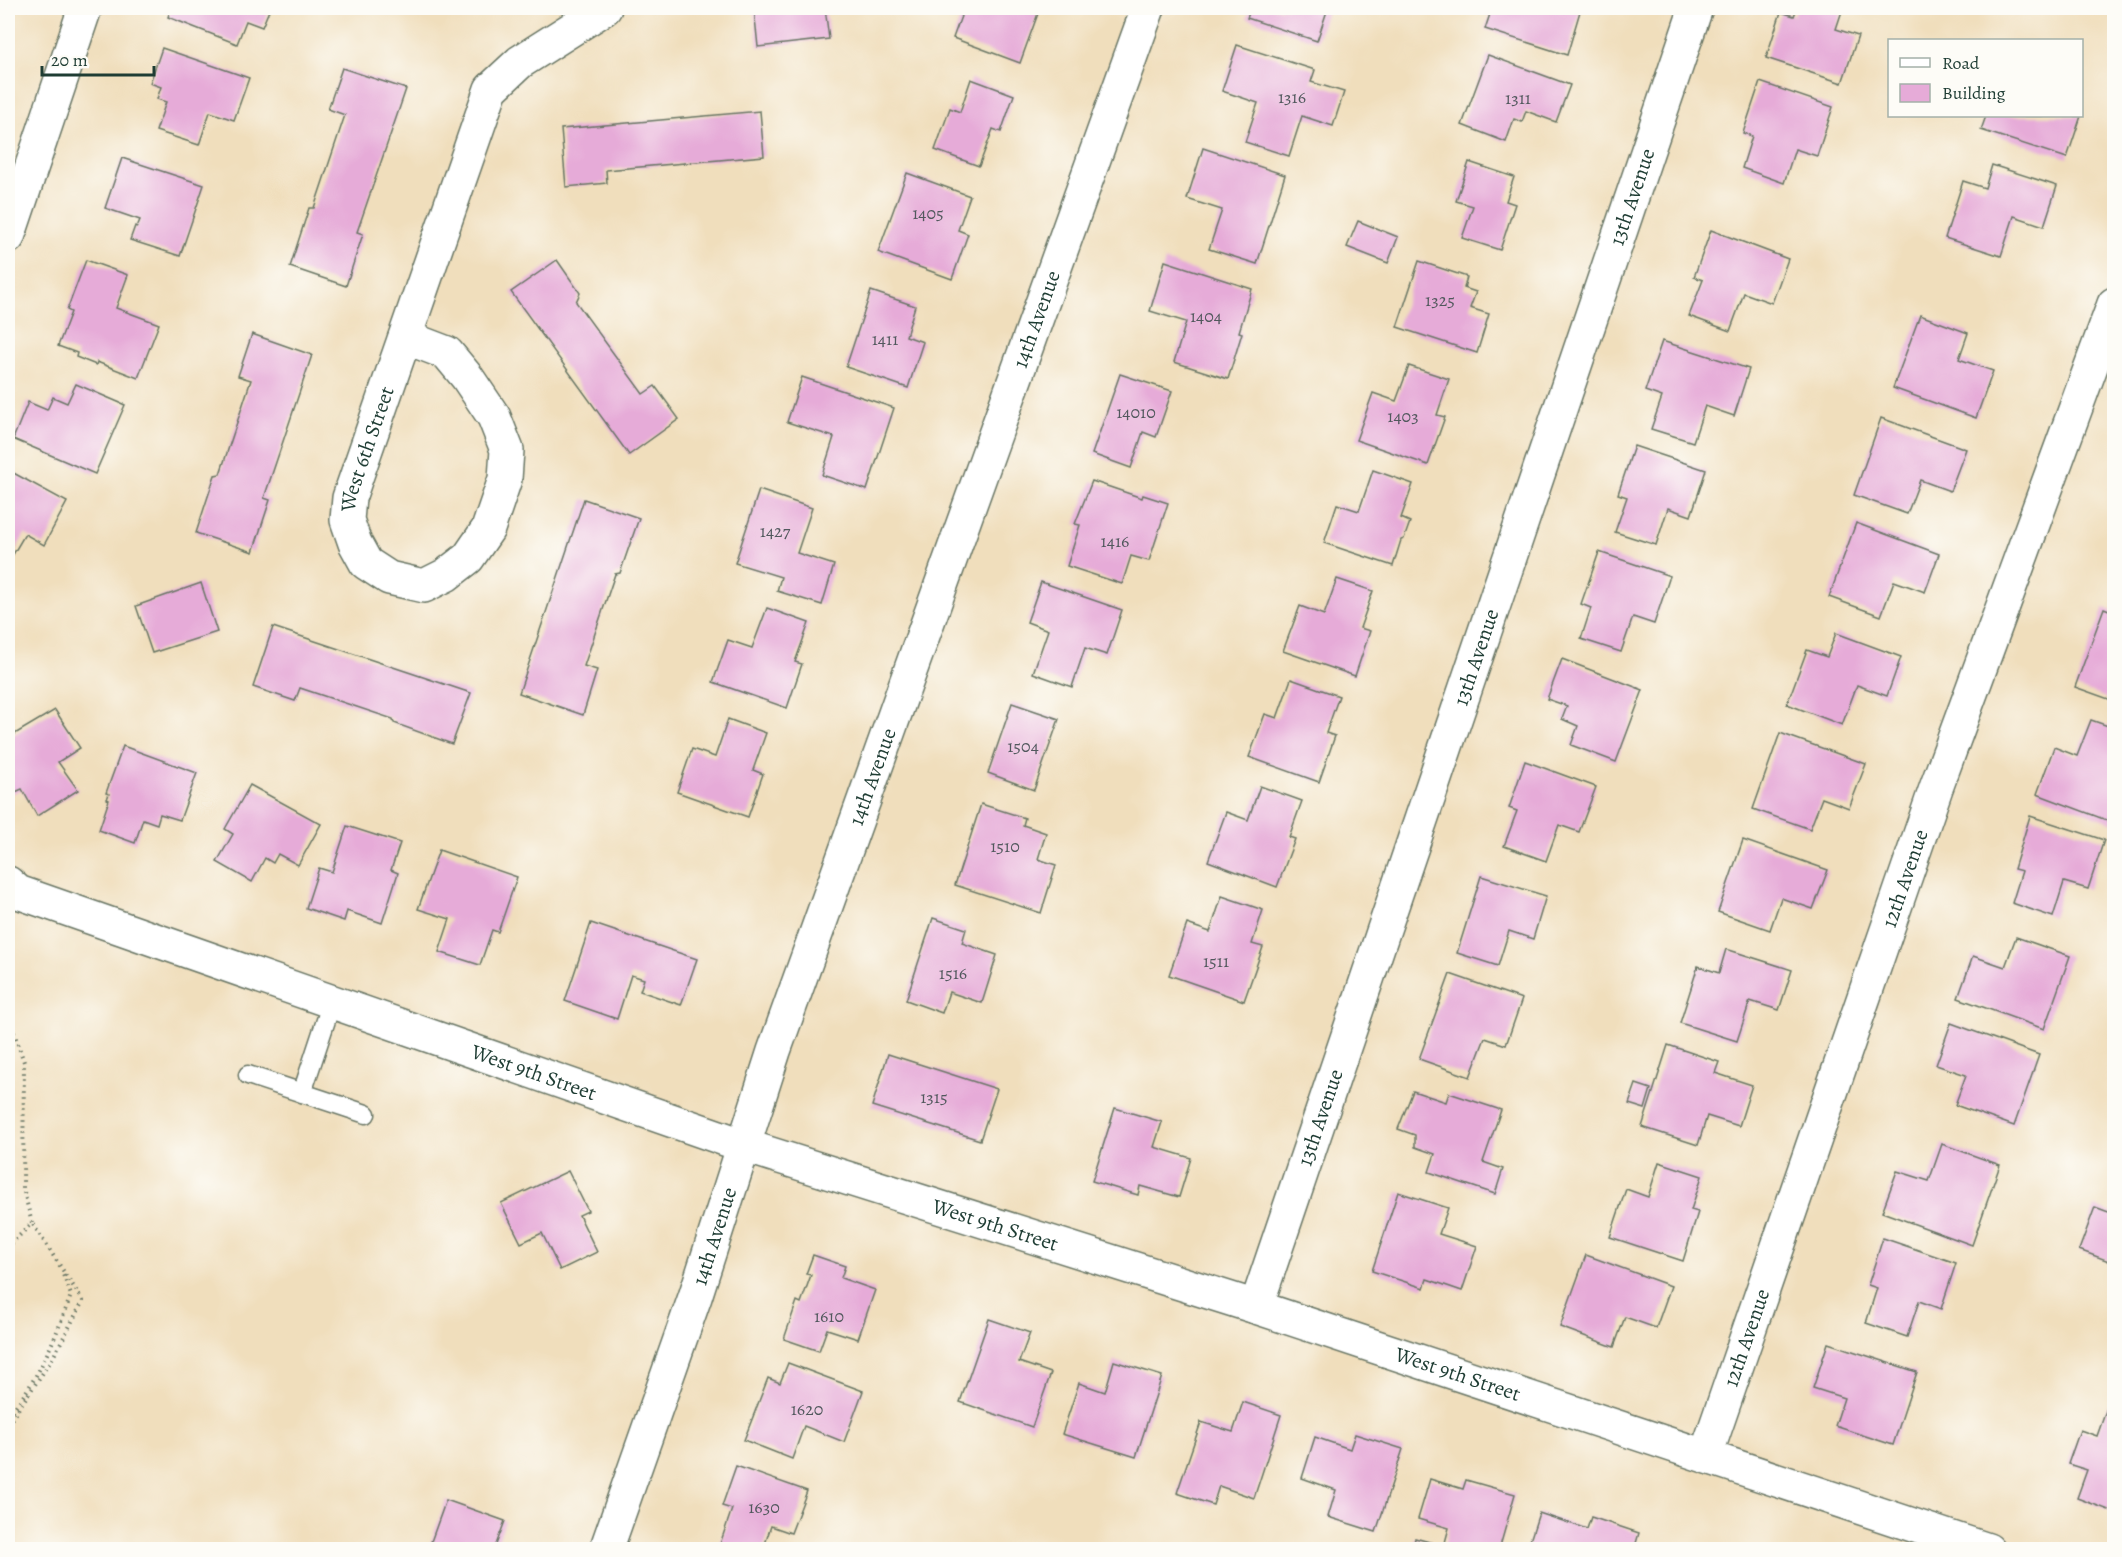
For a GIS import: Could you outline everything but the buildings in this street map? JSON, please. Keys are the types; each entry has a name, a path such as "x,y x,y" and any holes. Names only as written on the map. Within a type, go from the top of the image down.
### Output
{"street":[{"path":"8,237 85,8"},
{"name":"West 6th Street","path":"405,337 447,353 467,377 494,417 507,450 506,479 488,529 468,558 446,575 424,586 389,578 366,564 355,543 348,520 349,498 491,89 520,62 605,8"},
{"name":"14th Avenue","path":"606,1550 695,1297 774,1051 1149,8"},
{"name":"13th Avenue","path":"1256,1307 1696,8"},
{"name":"12th Avenue","path":"1707,1455 1936,788 2115,304"},
{"name":"West 9th Street","path":"8,883 18,892 742,1145 1256,1307 1988,1550"}],"lane":[{"path":"302,1093 332,1002"},
{"path":"248,1075 366,1114"}],"path":[{"path":"8,1015 24,1062 23,1188 32,1222 83,1301 51,1361 8,1424"},
{"path":"8,1245 32,1222"},
{"path":"8,1415 19,1403 56,1337 71,1295 59,1263"}]}
